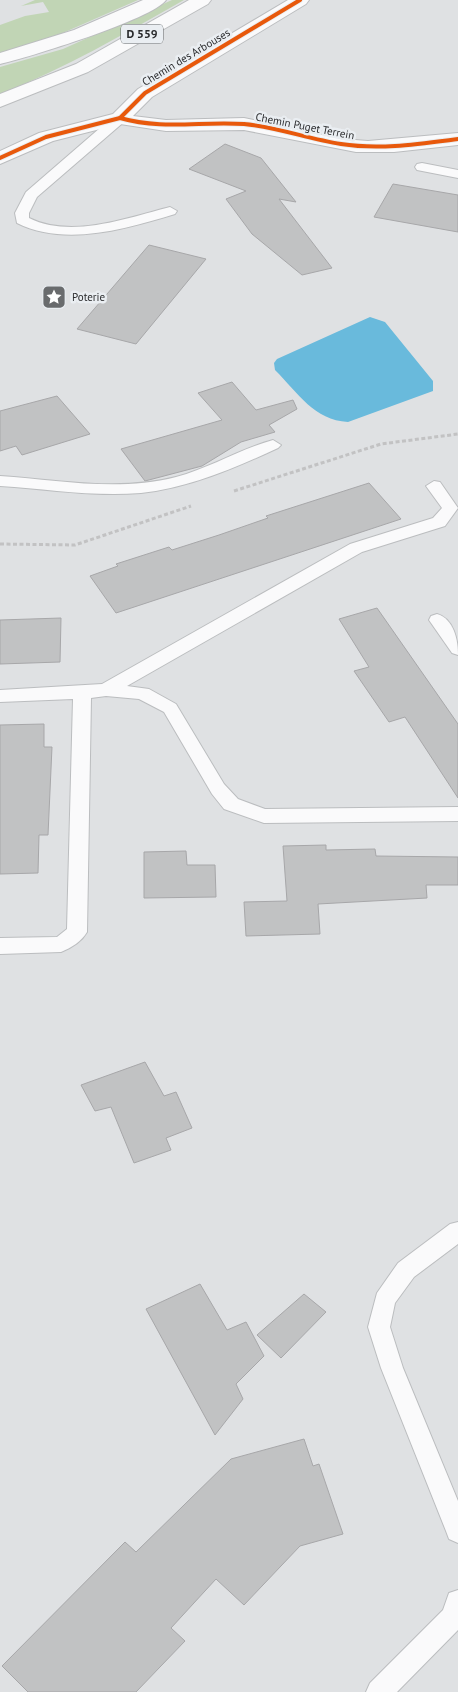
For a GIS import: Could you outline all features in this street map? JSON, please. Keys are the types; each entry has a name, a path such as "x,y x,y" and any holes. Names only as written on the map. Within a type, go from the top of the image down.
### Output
{"street":[{"name":"D 559","path":"0,59 84,34 157,0"},
{"name":"D 559","path":"0,102 82,68 202,0"},
{"name":"Chemin des Arbouses","path":"120,118 145,93 300,0"},
{"name":"Chemin Puget Terrein","path":"120,118 139,125 155,126 241,124 266,126 355,146 379,147 458,139"},
{"path":"0,158 46,137 120,118"}],"lane":[{"path":"120,118 31,195 22,213 22,220 30,227 42,230 68,231 144,220 170,211"},
{"path":"422,167 458,174"},
{"path":"0,481 104,488 162,485 230,464 273,445"},
{"path":"106,690 356,548 439,522 450,508 434,486"},
{"path":"437,620 458,649"},
{"path":"0,696 82,693 106,690 143,693 170,708 218,789 231,804 264,816 458,814"},
{"path":"0,946 62,944 77,932 82,693"},
{"path":"458,1231 406,1270 385,1300 379,1327 392,1368 458,1531"},
{"path":"379,1692 452,1618 458,1602"}],"green space":[{"path":"35,0 138,0 49,39 0,53 0,25 25,16 49,12 43,2 21,6"},
{"path":"172,0 184,0 71,62 0,94 0,67 63,49"}],"water":[{"path":"370,317 385,322 433,381 433,391 348,422 336,420 316,411 275,370 274,363 277,359"}],"building":[{"path":"225,144 261,158 296,202 279,199 332,268 302,275 252,234 226,199 246,191 189,169"},
{"path":"393,184 458,195 458,232 374,217"},
{"path":"149,245 206,259 136,344 77,329"},
{"path":"232,382 256,410 293,400 297,409 269,425 275,432 241,442 202,466 145,481 121,449 222,420 198,393"},
{"path":"57,396 90,434 22,455 16,446 0,451 0,411"},
{"path":"369,483 401,519 116,613 90,576 118,566 116,564 169,547 172,550 219,535 268,518 266,516"},
{"path":"377,608 458,724 458,798 405,717 389,722 354,671 369,667 339,619"},
{"path":"61,618 60,662 0,664 0,620"},
{"path":"44,724 44,747 52,747 48,835 39,835 38,873 0,874 0,725"},
{"path":"326,845 326,850 375,849 376,856 458,857 458,885 426,885 427,898 318,904 320,934 246,936 244,902 287,901 283,846"},
{"path":"186,851 187,865 215,865 216,897 144,898 144,852"},
{"path":"145,1062 164,1096 176,1092 192,1128 166,1138 171,1150 134,1163 111,1107 95,1111 81,1085"},
{"path":"200,1284 227,1330 246,1322 264,1356 236,1384 243,1399 215,1435 146,1309"},
{"path":"304,1294 326,1312 281,1358 257,1335"},
{"path":"304,1439 313,1466 319,1464 343,1534 300,1546 244,1605 216,1579 171,1628 185,1641 136,1692 28,1692 2,1666 125,1542 136,1552 231,1459"}],"cycle path":[{"path":"0,158 46,137 120,118 145,93 300,0"},
{"path":"120,118 150,125 166,126 244,124 272,128 328,142 368,147 419,144 458,139"}],"place":[{"name":"Poterie","path":"54,297"}]}
